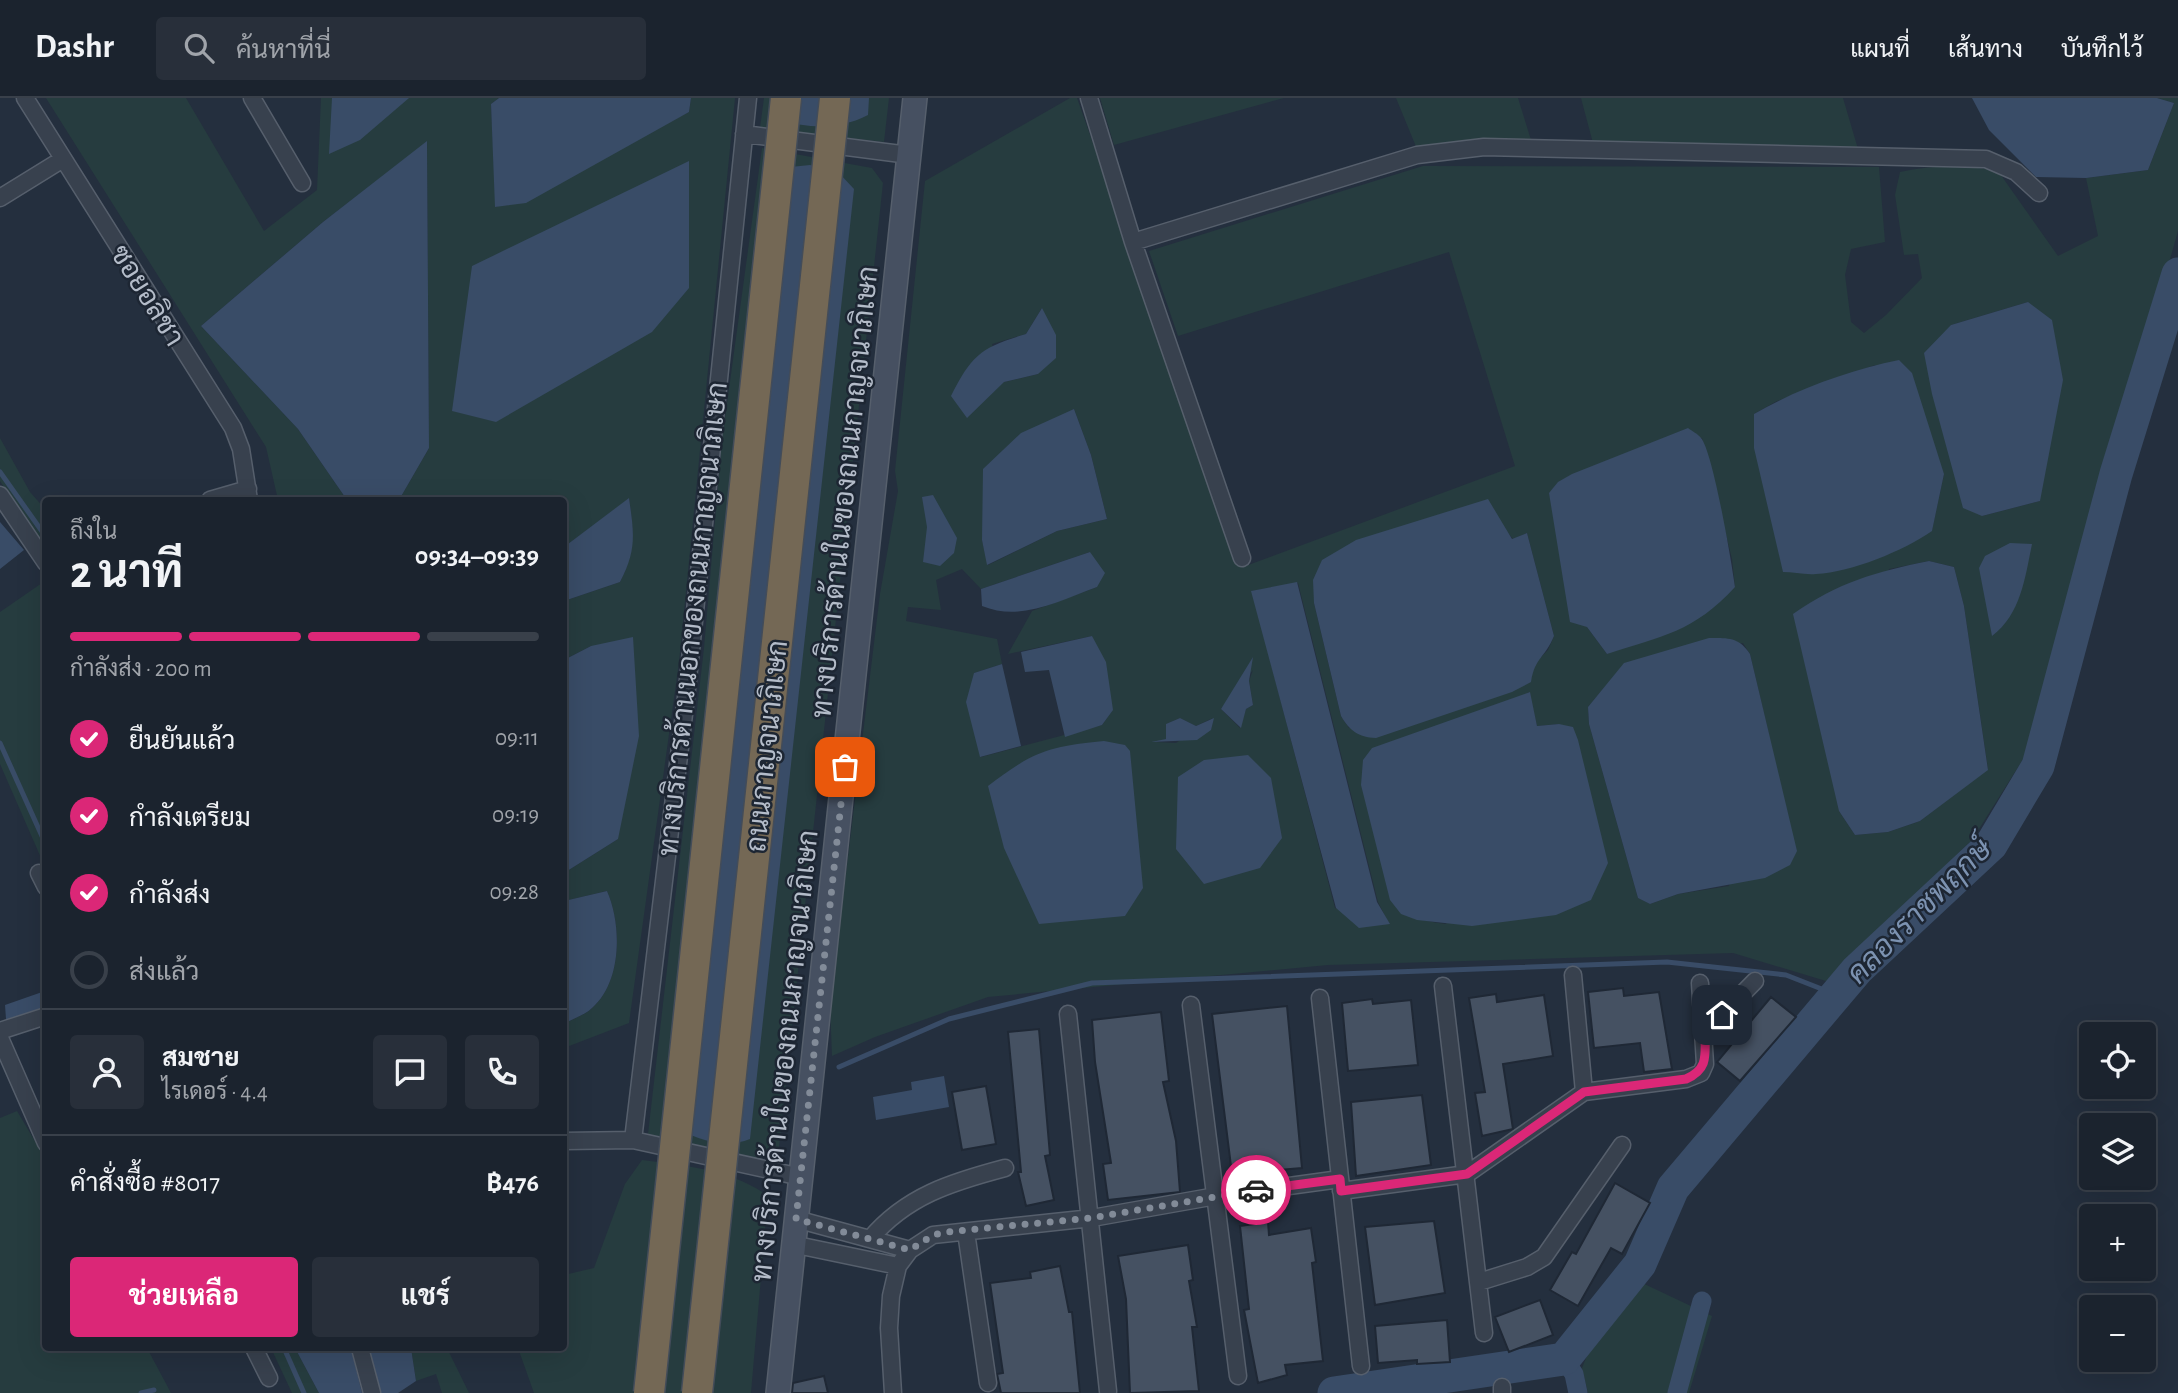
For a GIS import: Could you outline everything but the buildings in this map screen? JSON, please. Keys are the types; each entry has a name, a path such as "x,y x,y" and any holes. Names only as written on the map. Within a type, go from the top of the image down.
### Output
{"highway":[{"name":"ถนนกาญจนาภิเษก","path":"649,1393 786,98"},
{"name":"ถนนกาญจนาภิเษก","path":"697,1393 835,98"}],"main road":[{"name":"ทางบริการด้านในของถนนกาญจนาภิเษก","path":"778,1393 915,98"}],"street":[{"name":"ซอยอลิชา","path":"24,98 233,428 242,449 249,495"},
{"name":"ทางบริการด้านนอกของถนนกาญจนาภิเษก","path":"633,1140 687,689 748,98"},
{"path":"1089,98 1133,242 1242,558"},
{"path":"257,101 302,183"},
{"path":"744,134 909,155"},
{"path":"1133,242 1417,155 1484,147 1986,159 2017,172 2039,193"},
{"path":"0,198 63,159"},
{"path":"0,495 42,557"},
{"path":"1573,975 1584,1092"},
{"path":"1705,1032 1755,981"},
{"path":"893,1393 889,1328 891,1296 898,1266 910,1250 933,1235 1091,1218 1216,1196 1467,1174 1584,1092 1686,1079 1700,1073 1705,1064 1705,1032 1700,983"},
{"path":"1443,986 1484,1333"},
{"path":"1320,998 1362,1366"},
{"path":"1191,1004 1238,1376"},
{"path":"1068,1014 1108,1391"},
{"path":"42,1017 1,1029 42,1133"},
{"path":"567,1141 633,1140 801,1177"},
{"path":"1479,1282 1527,1268 1544,1257 1622,1145"},
{"path":"870,1239 894,1214 935,1189 1005,1168"},
{"path":"796,1219 910,1250"},
{"path":"966,1232 988,1383"},
{"path":"792,1244 898,1266"},
{"path":"256,1351 269,1378"},
{"path":"361,1351 372,1393"}],"green space":[{"path":"46,98 186,98 264,231 317,190 321,98 499,98 491,104 496,207 689,112 691,98 735,98 679,662 629,1023 567,1047 567,1022 592,1008 609,984 614,969 617,936 607,891 567,900 567,871 618,839 591,646 567,658 567,600 620,582 632,541 629,499 567,545 567,497 401,497 429,448 427,142 323,222 201,326 298,429 345,497 277,497 266,447"},
{"path":"764,98 889,98 884,142 760,128"},
{"path":"1070,98 1077,98 1243,567 1515,466 1449,252 1178,336 1149,251 1423,166 1879,167 1885,242 1851,249 1845,275 1851,322 1864,333 1922,278 1918,254 1904,255 1895,195 1900,172 1949,167 1998,171 2058,256 2098,236 2086,178 2148,170 2174,103 2157,98 2178,98 2178,231 2032,745 1972,840 1826,981 1733,953 1328,965 988,997 875,1037 832,1056 830,1005 880,594 898,491 895,471 925,181","holes":["2028,302 2040,501 1982,516 1951,325","1042,308 1038,374 1004,382 992,344 1026,334","1875,365 1944,474 1932,530 1754,414 1777,401","1074,409 1091,455 1107,519 1057,531 988,565 982,540","1702,438 1732,559 1735,587 1607,654 1587,627 1549,493","1504,529 1513,539 1527,533 1554,636 1548,650 1534,664 1349,728 1341,716 1314,603","1090,552 1097,587 1032,611 1008,654 1092,636 1112,711 1102,725 981,757 974,673 1002,664 997,639 906,621 908,607 941,610 936,580 962,569 981,589","1929,561 1954,567 1964,606 1988,769 1920,821 1888,832 1855,835 1839,811 1889,569","1298,583 1378,902 1389,924 1335,908 1252,591","1743,643 1750,654 1769,735 1729,886 1678,894 1650,904 1638,898 1589,724 1588,707 1625,663","1253,670 1249,681 1253,705 1246,709 1240,728 1221,709","1529,692 1537,726 1559,724 1446,924 1426,921 1401,911 1394,904 1386,882 1380,849","1180,718 1196,726 1213,718 1176,743 1156,742 1166,739 1167,724"]},
{"path":"1100,98 1284,98 1114,145"},
{"path":"1396,98 1518,98 1531,140 1472,140 1417,149"},
{"path":"1581,98 1843,98 1858,149 1593,143"},
{"path":"762,148 872,168 883,183 778,1157 758,1158 648,1134 704,648 722,440"},
{"path":"0,438 30,492 42,506 42,547 0,481"},
{"path":"42,583 42,860 0,764 0,612"},
{"path":"17,1111 42,1153 42,1351 149,1351 171,1393 0,1393 0,1118"},
{"path":"642,1160 723,1174 768,1196 751,1393 534,1393 519,1351 567,1351 567,1274 594,1268 625,1184"},
{"path":"1638,1281 1712,1316 1689,1393 1588,1393 1582,1368 1599,1326"},
{"path":"272,1351 297,1351 319,1393 292,1393"},
{"path":"411,1351 448,1351 469,1393 442,1393 436,1374 416,1381"}],"water":[{"path":"332,98 409,98 360,140 329,154"},
{"path":"499,98 691,98 689,112 526,203 495,207 491,104"},
{"path":"772,98 869,98 868,115 833,126 811,126 774,120"},
{"path":"1972,98 2157,98 2174,103 2148,170 2086,178 2036,177 1989,130"},
{"path":"427,141 429,448 401,497 345,497 298,429 201,326 323,222"},
{"path":"689,161 689,288 652,332 496,422 452,411 472,266"},
{"path":"810,165 839,173 854,189 750,1139 720,1143 670,1126 663,1113 771,169"},
{"path":"2028,302 2052,320 2063,380 2040,501 1982,516 1963,508 1932,394 1924,353 1951,325"},
{"path":"1042,308 1056,335 1056,358 1038,374 1004,382 967,418 951,396 965,370 988,348 1026,334"},
{"path":"1899,360 1912,373 1944,474 1932,531 1892,553 1861,565 1812,574 1783,572 1754,448 1754,414 1824,381"},
{"path":"1074,409 1091,455 1107,519 1057,531 987,565 982,540 983,469 1021,433"},
{"path":"1688,428 1701,438 1706,447 1721,509 1735,587 1705,614 1676,631 1607,654 1587,627 1570,622 1549,493 1558,482 1572,474"},
{"path":"933,495 957,538 954,553 940,566 923,562 927,527 922,497"},
{"path":"629,498 632,551 620,582 567,600 567,545"},
{"path":"1488,499 1512,539 1527,533 1554,636 1535,667 1531,682 1512,692 1376,738 1355,732 1341,716 1314,603 1313,580 1322,560 1356,540"},
{"path":"0,522 24,550 0,569"},
{"path":"2010,543 2032,544 2016,606 2002,627 1992,636 1979,568 1985,556"},
{"path":"1090,552 1105,573 1097,587 1026,611 1011,612 982,606 981,589"},
{"path":"1929,561 1954,567 1964,606 1988,770 1920,821 1888,832 1855,835 1839,811 1793,614 1842,586 1891,569"},
{"path":"1297,582 1377,902 1390,924 1359,928 1336,908 1251,591"},
{"path":"1092,636 1106,662 1113,710 1102,725 1065,737 1049,670 1025,672 1021,652"},
{"path":"633,637 639,736 618,839 567,871 567,658 591,646"},
{"path":"1709,638 1732,640 1742,644 1750,654 1797,851 1790,865 1765,878 1678,894 1650,904 1638,898 1589,724 1588,707 1624,663"},
{"path":"1253,657 1249,681 1253,705 1246,709 1241,728 1221,709"},
{"path":"1002,664 1021,746 980,757 966,702 974,673"},
{"path":"1530,692 1537,726 1559,724 1573,727 1578,740 1608,863 1591,900 1556,915 1472,926 1417,920 1401,914 1390,900 1361,785 1363,760 1372,748"},
{"path":"1180,718 1196,726 1214,718 1211,730 1197,740 1151,742 1166,739 1166,724"},
{"path":"1104,741 1125,745 1130,751 1143,888 1125,916 1039,924 1004,848 988,786 1017,765 1042,753 1069,745"},
{"path":"1248,755 1271,778 1282,838 1260,868 1204,884 1176,849 1178,777 1204,760"},
{"path":"607,891 617,936 614,969 602,997 592,1008 567,1022 567,900"},
{"path":"42,992 42,1011 20,1019 6,1019 5,1005"},
{"path":"944,1076 949,1107 876,1120 873,1097 912,1090 911,1082"},
{"path":"297,1351 352,1351 362,1393 319,1393"},
{"path":"369,1351 411,1351 416,1381 398,1393 379,1393"}],"waterway":[{"name":"คลองราชพฤกษ์","path":"1334,1393 1564,1359 1640,1264 1673,1188 1857,970 1991,845 2038,766 2116,474 2178,274"},
{"path":"0,472 42,531"},
{"path":"0,743 42,836"},
{"path":"839,1067 949,1019 1092,983 1667,962 1786,975 1837,995"},
{"path":"1677,1393 1702,1301"},
{"path":"285,1351 304,1393"},
{"path":"1564,1359 1574,1374 1578,1393"},
{"path":"141,1393 154,1390"}],"way so far":[{"path":"845,767 796,1219 910,1250 933,1235 946,1232 1091,1218 1256,1190"}],"route":[{"path":"1256,1190 1340,1179 1341,1191 1467,1174 1584,1092 1686,1079 1700,1073 1705,1064 1705,1032 1722,1015"}]}
